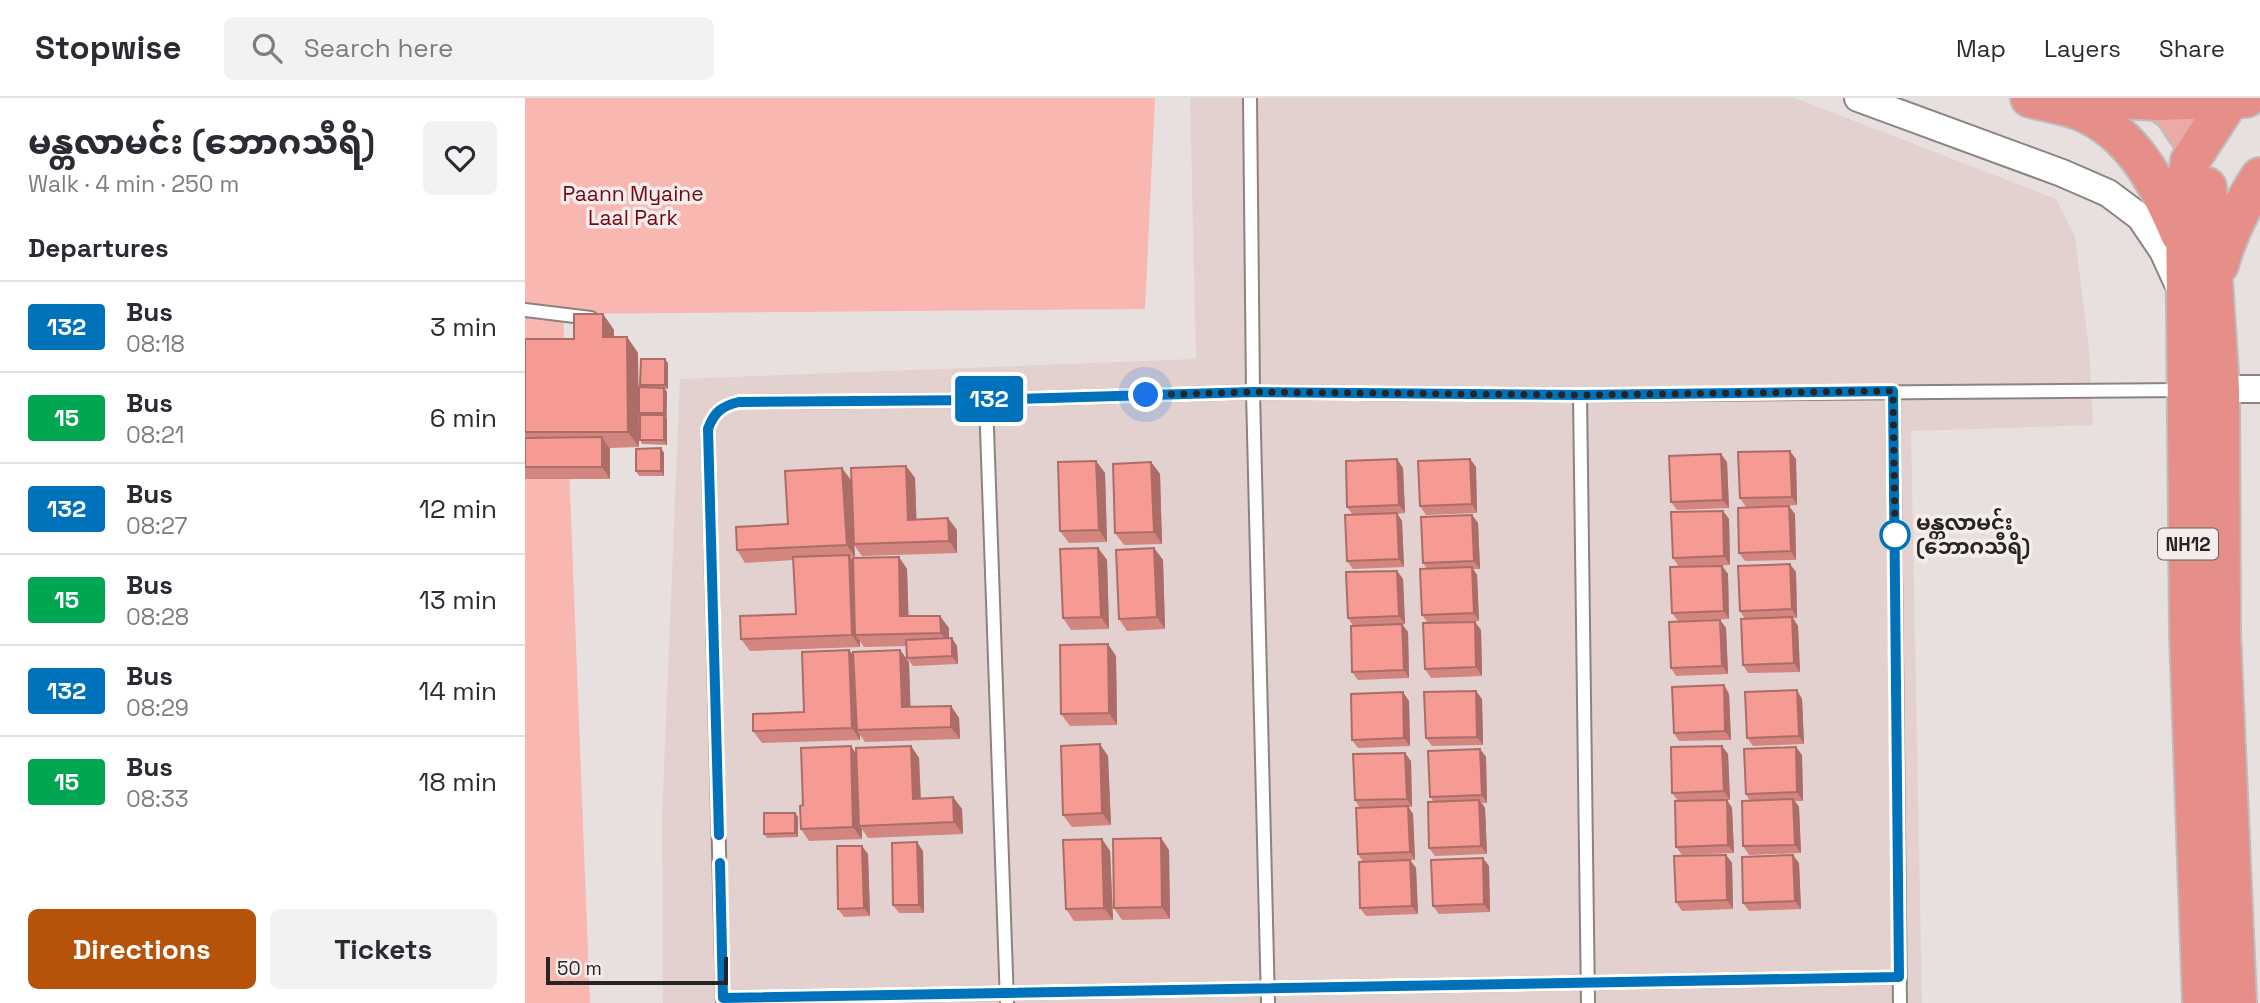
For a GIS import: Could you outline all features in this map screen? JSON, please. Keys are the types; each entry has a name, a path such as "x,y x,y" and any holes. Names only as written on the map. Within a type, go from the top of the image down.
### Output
{"highway":[{"path":"2030,98 2079,111 2112,130 2141,158 2164,194 2184,243"},
{"path":"2104,98 2155,99"},
{"name":"NH12","path":"2200,292 2184,243 2185,200 2190,161 2197,147 2236,98"},
{"name":"NH12","path":"2155,99 2236,98"},
{"name":"NH12","path":"2197,147 2203,160 2209,196 2200,292 2204,389 2205,634 2202,1003"},
{"name":"NH12","path":"2200,292 2242,205 2260,177"},
{"name":"NH12","path":"2205,634 2237,1003"}],"main road":[{"path":"2155,99 2173,111 2197,147"}],"street":[{"path":"1858,98 2062,173 2108,193 2140,217 2163,251 2200,292"},
{"path":"2204,389 2260,388"}],"lane":[{"path":"1250,98 1253,392 1268,996"},
{"path":"525,310 606,320"},
{"path":"1899,977 1588,984 1268,996 723,1000 708,429 713,416 724,406 739,402 986,400 1253,392 1580,395 2204,389"},
{"path":"1893,391 1900,1003"},
{"path":"1580,395 1588,1003"},
{"path":"986,400 1007,998"}],"shaded area":[{"path":"1190,98 1795,98 2056,199 2075,237 2089,348 2093,425 1911,431 1922,1003 663,1003 662,816 680,379 1196,359"}],"green space":[{"name":"Paann Myaine Laal Park","path":"525,98 1155,98 1145,309 563,314 590,1003 525,1003"}],"building":[{"path":"574,314 603,314 603,337 627,337 628,432 525,432 525,339 574,339"},
{"path":"641,359 665,359 665,385 640,385"},
{"path":"639,387 664,388 664,413 639,413"},
{"path":"640,415 664,415 664,440 640,440"},
{"path":"602,437 602,467 525,467 525,438"},
{"path":"661,448 661,471 636,471 636,449"},
{"path":"1790,451 1792,497 1740,498 1738,452"},
{"path":"1721,454 1723,500 1671,502 1669,456"},
{"path":"1397,459 1399,505 1347,507 1346,461"},
{"path":"1470,459 1472,504 1420,506 1418,461"},
{"path":"1096,461 1099,530 1060,531 1058,462"},
{"path":"1151,462 1154,532 1115,533 1113,464"},
{"path":"906,466 908,520 948,518 949,541 854,544 851,468"},
{"path":"842,468 847,545 737,550 736,527 788,524 785,471"},
{"path":"1789,506 1791,551 1739,553 1738,508"},
{"path":"1723,511 1724,556 1673,558 1671,512"},
{"path":"1397,513 1399,559 1347,561 1345,515"},
{"path":"1472,515 1474,561 1423,563 1421,517"},
{"path":"1098,548 1101,617 1063,618 1060,549"},
{"path":"1154,548 1157,617 1119,619 1116,550"},
{"path":"849,555 852,635 741,639 740,616 796,614 793,557"},
{"path":"899,557 900,616 940,616 941,633 855,635 853,558"},
{"path":"1790,564 1792,609 1740,611 1738,566"},
{"path":"1722,566 1724,611 1672,613 1670,567"},
{"path":"1472,567 1474,613 1422,615 1420,569"},
{"path":"1397,571 1399,616 1348,618 1346,572"},
{"path":"1792,617 1794,663 1743,665 1741,619"},
{"path":"1720,620 1722,666 1671,668 1669,622"},
{"path":"1475,622 1476,667 1425,669 1423,623"},
{"path":"1402,624 1404,670 1352,672 1351,626"},
{"path":"952,638 952,656 907,658 906,640"},
{"path":"1108,644 1109,713 1061,714 1060,645"},
{"path":"849,650 852,728 753,731 753,714 804,712 802,652"},
{"path":"900,650 902,707 951,706 951,727 857,730 853,652"},
{"path":"1724,685 1725,731 1674,733 1672,687"},
{"path":"1797,690 1799,736 1747,738 1745,692"},
{"path":"1476,691 1477,737 1426,738 1424,692"},
{"path":"1403,692 1404,738 1352,740 1351,694"},
{"path":"1100,744 1102,813 1063,815 1061,746"},
{"path":"851,746 853,827 801,829 801,748"},
{"path":"911,746 913,799 953,797 954,822 859,826 856,748"},
{"path":"1722,746 1724,791 1672,793 1671,747"},
{"path":"1796,747 1797,792 1746,794 1744,749"},
{"path":"1480,749 1482,795 1430,797 1428,751"},
{"path":"1405,753 1407,799 1355,800 1353,754"},
{"path":"1793,799 1795,845 1743,846 1742,801"},
{"path":"1479,800 1481,846 1429,848 1428,802"},
{"path":"1727,800 1728,845 1676,847 1675,801"},
{"path":"1408,806 1410,852 1358,854 1356,808"},
{"path":"764,813 795,813 795,833 764,834"},
{"path":"1161,838 1162,907 1114,908 1113,839"},
{"path":"1102,839 1104,908 1066,909 1063,840"},
{"path":"917,842 919,905 893,905 892,843"},
{"path":"837,846 862,846 864,908 838,909"},
{"path":"1726,855 1727,900 1676,902 1674,856"},
{"path":"1793,855 1795,901 1743,903 1742,857"},
{"path":"1483,858 1484,904 1433,906 1431,860"},
{"path":"1410,860 1412,906 1360,908 1359,862"}],"bus line":[{"name":"132","path":"719,835 708,429 713,416 724,406 739,402 986,400 1253,392 1580,395 1893,391 1899,977 723,998 720,863"}],"place":[{"name":"မန္တလာမင်း (ဘောဂသီရိ)","path":"1895,535"}],"route":[{"path":"1146,395 1253,392 1580,395 1893,391 1895,535"}]}
